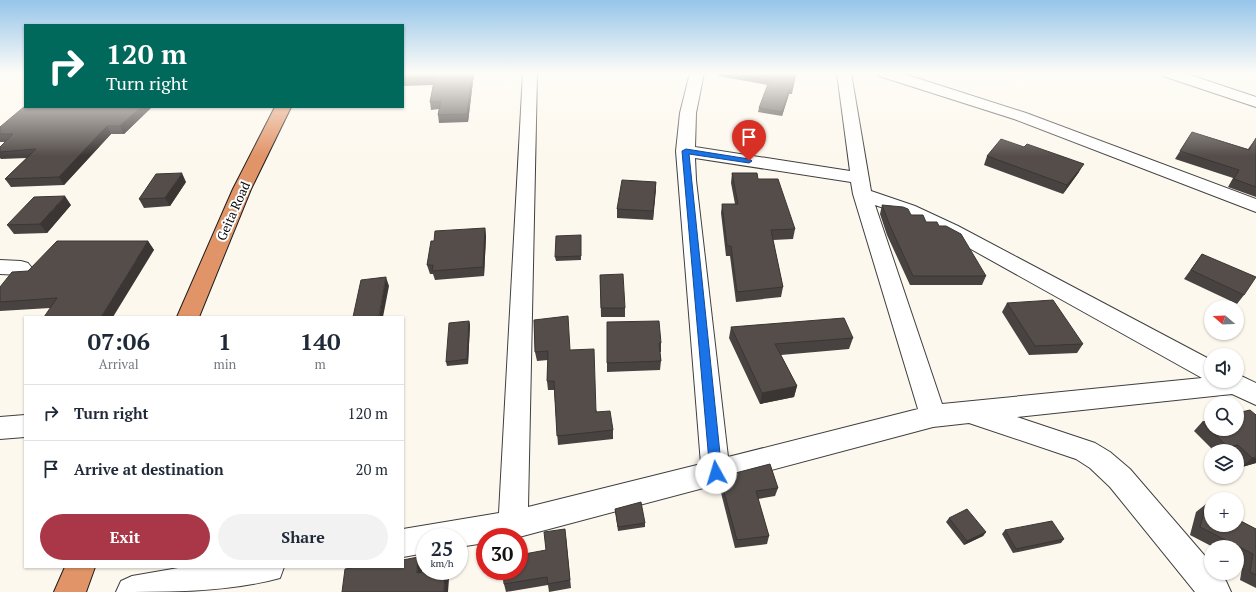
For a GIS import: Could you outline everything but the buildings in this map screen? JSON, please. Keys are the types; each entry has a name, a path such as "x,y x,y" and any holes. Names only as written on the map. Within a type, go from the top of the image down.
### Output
{"highway":[{"name":"Geita Road","path":"188,316 242,189 282,108"},
{"path":"70,592 80,568"}],"street":[{"path":"513,525 529,101"},
{"path":"690,101 685,140 716,473"},
{"path":"848,101 860,186 932,416"},
{"path":"971,101 1020,116 1256,206"},
{"path":"686,151 860,186 951,230 1204,367"},
{"path":"0,267 21,268"},
{"path":"468,532 513,525 932,416 1219,388"},
{"path":"970,412 1085,451 1100,460 1120,478 1215,592"},
{"path":"0,428 24,426"},
{"path":"404,543 416,541"},
{"path":"132,592 264,568"}],"route":[{"path":"716,473 687,180 686,151 749,161"}]}
